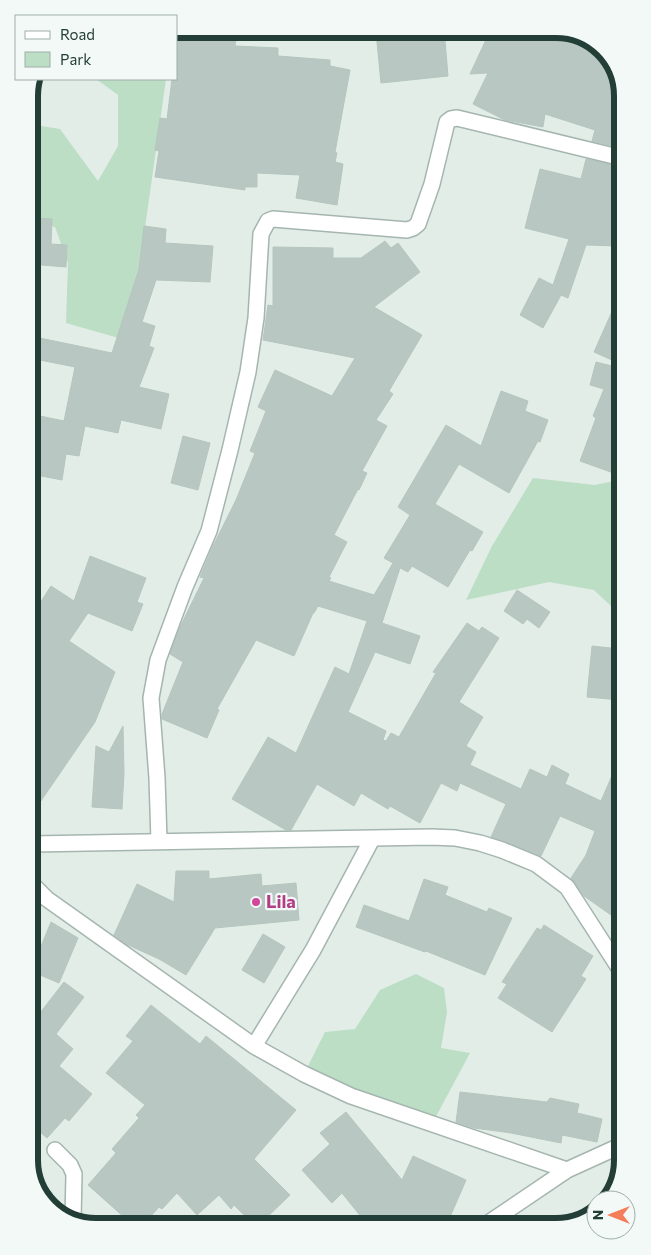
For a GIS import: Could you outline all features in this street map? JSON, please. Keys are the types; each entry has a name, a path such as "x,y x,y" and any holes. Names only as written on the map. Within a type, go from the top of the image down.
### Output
{"street":[{"path":"159,841 158,778 150,698 158,660 185,587 210,532 234,434 252,345 261,234 268,221 273,219 406,230 413,228 418,224 432,184 447,122 451,119 457,118 614,156"},
{"path":"38,844 455,838 502,850 536,864 567,886 614,960"},
{"path":"254,1046 314,950 372,839"},
{"path":"38,890 47,899 254,1046 304,1074 351,1096 567,1170"},
{"path":"496,1218 567,1170 614,1149"},
{"path":"55,1150 70,1165 74,1174 73,1213"}],"green space":[{"path":"97,80 166,80 129,341 66,323 68,263 55,227 38,223 38,125 60,129 98,181 118,146 118,95"},
{"path":"533,478 595,485 614,481 614,606 611,606 594,590 549,582 466,600 492,546"},
{"path":"416,974 444,988 447,1012 441,1048 470,1053 432,1124 304,1074 325,1032 355,1029 380,990"}],"building":[{"path":"178,38 196,40 196,38 236,38 235,46 278,48 278,56 330,60 330,66 350,70 335,152 337,153 335,162 343,164 337,205 296,198 300,175 257,173 257,187 245,187 245,190 155,177 159,151 155,150 160,118 167,119 172,80 178,80"},
{"path":"377,38 445,38 448,76 381,83"},
{"path":"487,38 560,38 585,45 597,54 609,73 614,95 614,146 592,141 595,130 545,114 543,127 505,120 473,104 488,73 470,74"},
{"path":"586,159 614,165 614,246 586,245 568,298 561,295 543,328 520,315 539,278 553,285 569,239 525,228 540,169 581,179"},
{"path":"38,218 52,219 51,244 67,245 66,267 38,265"},
{"path":"144,226 166,229 165,243 213,246 210,282 156,280 142,322 155,326 149,346 154,348 139,387 169,394 161,429 121,420 118,433 85,426 79,456 66,454 62,480 38,475 38,427 40,416 64,421 75,367 38,360 38,338 112,353 139,269"},
{"path":"385,241 391,248 398,243 420,272 374,307 422,335 389,391 393,394 376,420 387,426 362,471 367,473 359,490 334,535 347,542 329,577 331,578 329,581 374,595 393,563 384,558 410,515 398,507 446,425 481,446 501,391 528,401 525,411 548,420 540,442 538,441 509,493 459,464 435,504 483,532 448,587 412,566 408,572 400,568 382,623 420,636 410,664 375,652 348,712 386,731 383,740 386,741 391,733 399,737 436,673 433,672 467,623 479,631 482,627 499,638 459,702 483,717 466,746 476,752 470,765 521,789 530,769 547,777 552,765 569,774 565,784 601,801 614,771 614,917 584,896 571,878 586,855 595,831 560,816 541,856 491,837 506,804 460,783 457,791 441,783 420,823 390,806 388,809 361,793 354,806 317,784 291,830 286,830 232,799 268,737 296,753 335,667 349,674 367,621 318,606 294,656 256,640 217,709 219,710 207,738 162,719 162,714 183,662 170,654 181,625 204,578 200,577 213,546 236,500 255,453 250,451 266,411 258,407 275,370 332,396 355,358 263,340 268,305 273,306 273,247 333,248 333,258 361,258"},
{"path":"614,307 614,361 594,352"},
{"path":"614,361 614,473 580,461 596,418 593,416 604,389 590,385 596,362 612,366"},
{"path":"183,436 210,443 198,490 171,483"},
{"path":"90,556 146,578 137,602 143,604 132,631 88,613 69,641 115,672 95,722 38,805 38,606 51,586 74,601"},
{"path":"517,590 550,612 539,628 527,619 523,624 504,611"},
{"path":"592,646 614,648 614,699 587,697"},
{"path":"123,726 124,773 122,809 92,807 96,746 109,752"},
{"path":"176,871 209,871 209,879 261,874 262,886 296,883 299,920 215,928 186,975 159,959 126,944 114,935 137,884 174,902"},
{"path":"424,879 448,887 445,895 487,912 489,908 512,918 485,975 426,951 356,927 364,905 409,921"},
{"path":"51,922 78,938 59,983 38,974 38,954"},
{"path":"544,925 593,956 581,976 586,979 552,1032 498,998 507,984 502,982 537,928 541,930"},
{"path":"263,934 285,947 264,983 242,970"},
{"path":"64,982 84,997 56,1034 73,1049 59,1066 92,1094 69,1121 65,1118 47,1138 38,1130 38,1016"},
{"path":"151,1005 200,1044 206,1036 296,1110 254,1159 290,1195 267,1217 246,1217 234,1205 231,1209 219,1195 197,1215 177,1193 162,1209 159,1207 150,1217 124,1217 88,1185 116,1153 112,1149 139,1118 136,1115 145,1105 106,1073 133,1041 126,1036"},
{"path":"460,1092 547,1102 550,1098 579,1104 577,1113 602,1119 597,1142 562,1135 561,1143 474,1128 456,1122"},
{"path":"346,1112 402,1180 413,1156 466,1180 450,1217 362,1218 342,1193 332,1203 302,1170 330,1144 320,1133"}],"place":[{"name":"Lila","path":"256,902"}]}
